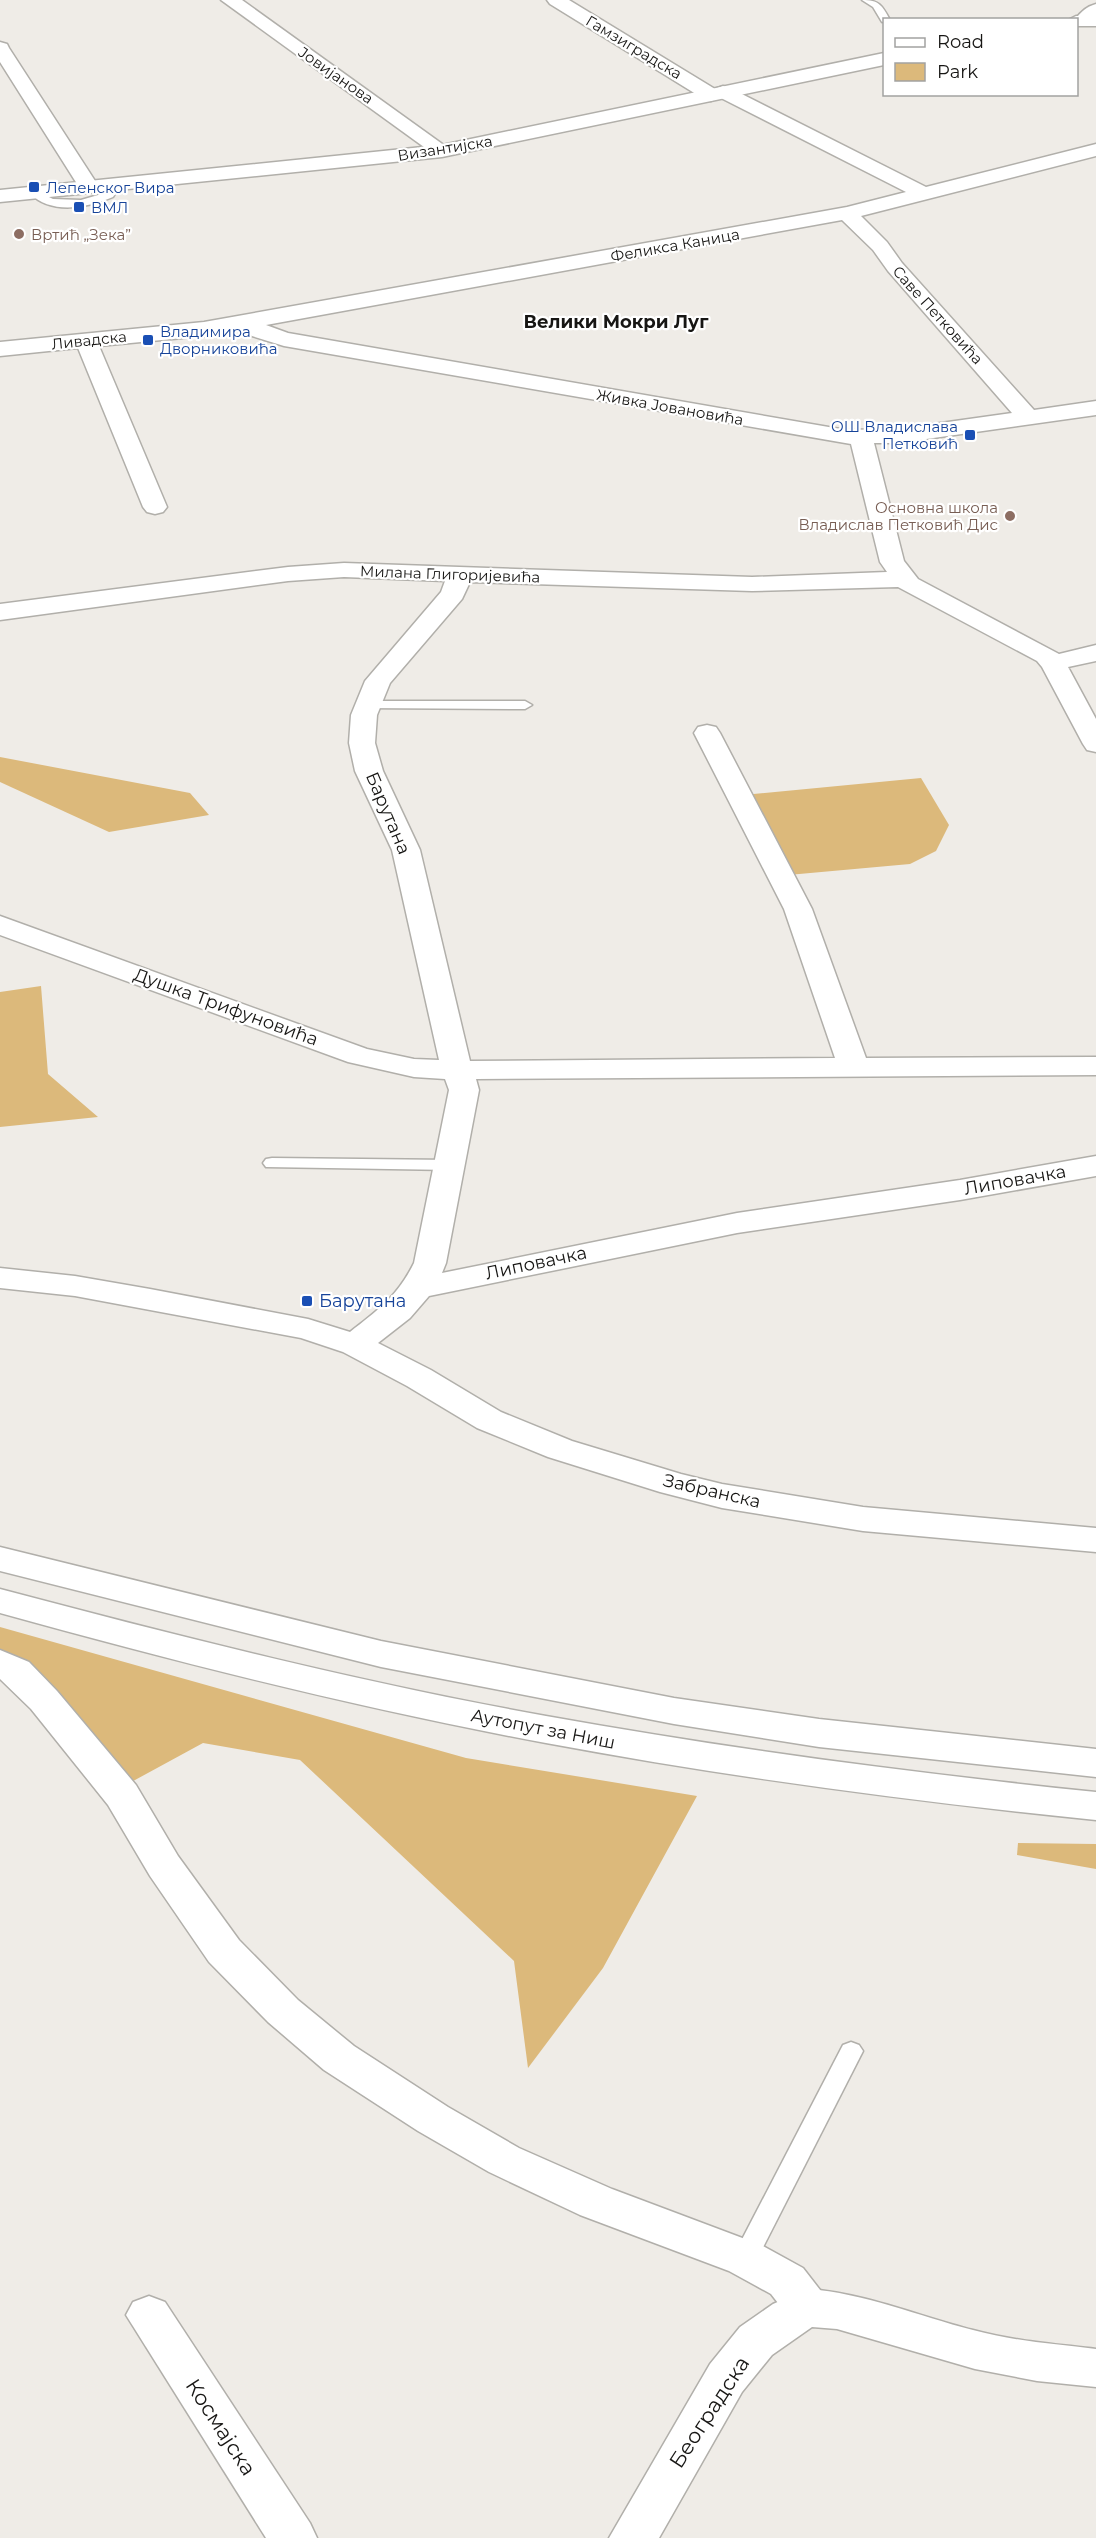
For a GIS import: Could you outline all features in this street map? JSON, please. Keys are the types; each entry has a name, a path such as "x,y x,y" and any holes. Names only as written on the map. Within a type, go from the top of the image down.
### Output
{"main road":[{"name":"Јовијанова","path":"230,0 442,151"},
{"name":"Гамзиградска","path":"556,0 717,93 925,194"},
{"path":"0,48 89,187"},
{"name":"Византијска","path":"0,196 442,151 883,59"},
{"name":"Феликса Каница","path":"249,322 847,213 1096,150"},
{"name":"Саве Петковића","path":"847,213 880,246 895,267 931,304 1028,417"},
{"name":"Ливадска","path":"0,349 249,322"},
{"name":"Живка Јовановића","path":"249,322 260,331 284,339 803,430 861,438 898,436 1096,408"},
{"path":"86,341 155,507"},
{"path":"861,438 892,562 903,579 1034,648 1053,663 1096,744"},
{"name":"Милана Глигоријевића","path":"0,612 317,571 344,570 752,584 903,579"},
{"name":"Барутана","path":"418,1288 430,1263 464,1090 457,1070 406,850 369,771 362,743 367,705 378,681 453,594 460,574"},
{"path":"1053,663 1096,653"},
{"path":"707,733 798,909 854,1068"},
{"name":"Душка Трифуновића","path":"0,925 359,1056 414,1068 457,1070 1096,1066"},
{"name":"Липовачка","path":"418,1288 737,1223 1096,1167"},
{"path":"0,1278 75,1286 267,1319 308,1329 355,1345 398,1311 418,1288"},
{"name":"Забранска","path":"355,1345 419,1378 489,1420 560,1449 673,1484 733,1498 863,1519 1096,1540"},
{"path":"0,1559 381,1654 674,1711 819,1733 1096,1763"},
{"name":"Аутопут за Ниш","path":"0,1601 236,1663 390,1699 622,1744 858,1781 1096,1806"},
{"path":"0,1663 16,1671 44,1700 122,1795 164,1866 224,1952 284,2011 339,2058 433,2119 504,2160 596,2202 745,2258 787,2281 808,2308 837,2310 975,2350 1037,2362 1096,2368"},
{"name":"Београдска","path":"633,2538 726,2378 756,2341 789,2317 808,2308"},
{"name":"Космајска","path":"149,2315 293,2538"}],"lane":[{"path":"867,0 877,5 884,18"},
{"path":"35,193 49,201 82,203 109,195 116,184"},
{"path":"367,705 525,705"},
{"path":"272,1163 451,1165"},
{"path":"745,2258 852,2051"}],"green space":[{"path":"0,757 190,793 209,815 109,832 0,782"},
{"path":"921,778 949,825 936,851 910,864 777,876 743,795"},
{"path":"41,986 48,1074 98,1117 0,1127 0,992"},
{"path":"0,1627 466,1758 697,1796 603,1968 528,2068 514,1961 300,1760 203,1743 113,1792 0,1664"},
{"path":"1018,1843 1096,1844 1096,1869 1017,1855"}],"place":[{"name":"Лепенског Вира","path":"34,187"},
{"name":"ВМЛ","path":"79,207"},
{"name":"Вртић „Зека”","path":"19,234"},
{"name":"Владимира Дворниковића","path":"148,340"},
{"name":"ОШ Владислава Петковић","path":"970,435"},
{"name":"Основна школа Владислав Петковић Дис","path":"1010,516"},
{"name":"Барутана","path":"307,1301"}],"district":[{"name":"Велики Мокри Луг","path":"616,322"}]}
